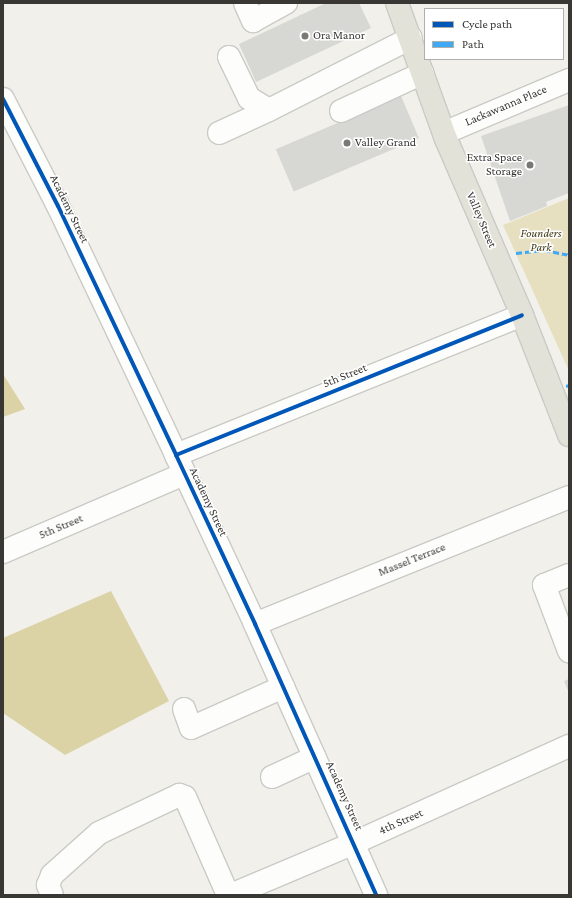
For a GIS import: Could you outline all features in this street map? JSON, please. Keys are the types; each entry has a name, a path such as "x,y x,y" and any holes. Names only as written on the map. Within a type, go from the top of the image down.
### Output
{"main road":[{"name":"Valley Street","path":"397,3 411,38 444,133 522,315 569,435"}],"street":[{"path":"245,3 253,21 286,3"},
{"path":"219,133 411,38"},
{"path":"229,57 249,98 268,110"},
{"path":"341,111 423,73"},
{"name":"Lackawanna Place","path":"444,133 569,80"},
{"name":"Academy Street","path":"3,99 58,206 255,624 376,895"},
{"name":"5th Street","path":"3,552 180,465 522,315"},
{"name":"Massel Terrace","path":"255,624 569,497"},
{"path":"569,575 544,585 569,651"},
{"path":"184,709 191,728 283,687"},
{"name":"4th Street","path":"231,895 354,843 569,746"},
{"path":"272,777 315,757"},
{"path":"52,895 48,885 52,875 99,833 179,795 185,797 228,895"}],"green space":[{"name":"Founders Park","path":"569,198 569,371 503,225"}],"shaded area":[{"path":"3,374 25,409 3,417"},
{"path":"111,591 169,701 65,755 3,713 3,638"}],"building":[{"name":"Ora Manor","path":"326,3 359,3 371,28 256,82 239,44"},
{"name":"Valley Grand","path":"401,96 419,138 294,191 276,149"},
{"name":"Extra Space Storage","path":"569,105 569,193 546,202 547,206 510,221 481,136"},
{"path":"569,679 569,693 564,681"}],"marked path":[{"path":"516,253 544,250 569,255"}],"cycle path":[{"path":"3,99 58,206 176,455 255,624 376,895"},
{"path":"176,455 522,315"}],"place":[{"name":"Ora Manor","path":"305,36"},
{"name":"Valley Grand","path":"347,143"},
{"name":"Extra Space Storage","path":"530,165"}]}
